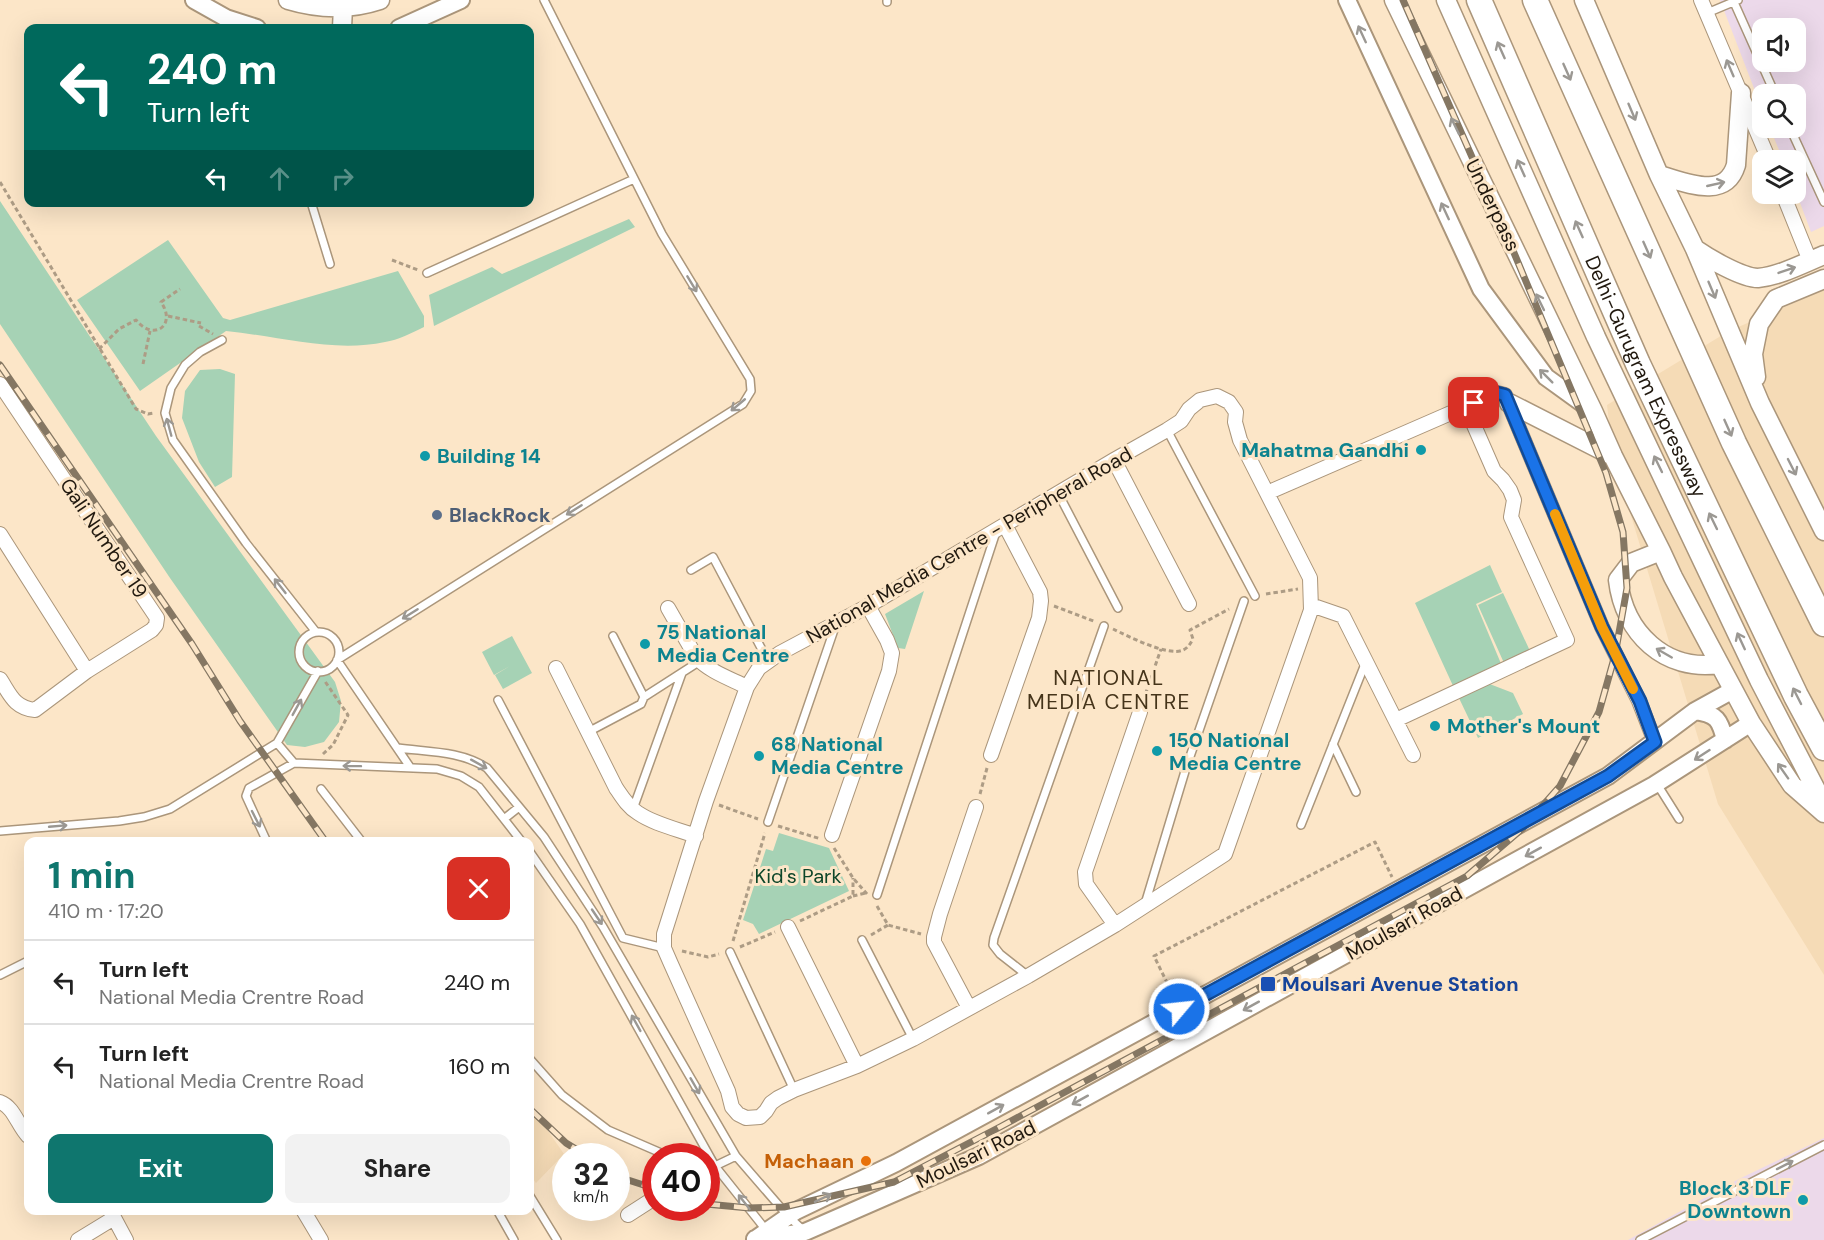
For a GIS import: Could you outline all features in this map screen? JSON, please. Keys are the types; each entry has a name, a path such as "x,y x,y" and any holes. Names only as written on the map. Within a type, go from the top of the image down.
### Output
{"highway":[{"name":"Delhi-Gurugram Expressway","path":"1479,0 1638,364 1791,685 1824,748"},
{"path":"1535,0 1734,443 1824,624"}],"main road":[{"path":"288,0 316,7 343,7 380,0"},
{"name":"Underpass","path":"1394,0 1673,578 1751,723 1792,785 1824,813"},
{"path":"1446,0 1596,337 1759,680 1824,805"},
{"path":"1584,0 1659,175 1695,249 1760,403 1824,531"},
{"path":"342,24 343,7"},
{"path":"1659,175 1709,187 1724,183 1733,174 1736,165 1740,93"},
{"path":"1695,249 1720,265 1756,278 1783,272 1817,258"},
{"path":"1760,403 1752,354 1759,324 1776,299 1824,279"},
{"path":"1509,403 1613,456"},
{"path":"1661,550 1631,563 1618,580 1620,596 1628,618 1638,634 1655,648 1674,659 1703,666 1719,664"}],"street":[{"path":"194,0 226,18 245,24"},
{"path":"425,22 461,0"},
{"path":"1347,0 1481,289 1546,377 1593,411"},
{"path":"1701,0 1765,150"},
{"path":"1788,204 1817,258"},
{"name":"Gali Number 19","path":"0,384 157,618 152,630 87,671"},
{"path":"1267,493 1497,393 1505,395 1602,627 1640,701 1655,742"},
{"name":"National Media Centre - Peripheral Road","path":"1217,396 1229,402 1236,412 1235,422 1240,440 1310,578 1311,605 1307,621 1226,854 1115,925 913,1039 857,1066 794,1090 771,1103 760,1117 746,1118 738,1114 732,1107 728,1091 664,948 664,934 706,801 747,687 759,668 780,653 868,606 1167,430 1181,421 1189,409 1200,400 1217,396"},
{"path":"1396,720 1567,640 1511,517 1514,500 1510,490 1494,471 1466,407"},
{"path":"1114,460 1189,604"},
{"path":"991,755 1033,636 1041,602 1040,592 1001,527"},
{"path":"0,534 87,671 35,710 26,709 17,704 0,679"},
{"path":"1311,605 1343,616 1413,755"},
{"path":"832,835 889,671 892,653 868,606"},
{"path":"668,608 700,661 719,674 747,687"},
{"path":"556,668 616,788 626,803 649,819 696,836"},
{"name":"Moulsari Road","path":"762,1236 788,1216 896,1163 1608,776 1695,711 1733,690"},
{"path":"1695,711 1709,713 1716,718 1725,740"},
{"path":"1115,925 1086,884 1085,872 1140,712"},
{"name":"Moulsari Road","path":"762,1236 805,1232 979,1156 1657,784 1751,723"},
{"path":"969,1008 934,942 934,937 976,807"},
{"path":"788,927 857,1066"},
{"path":"0,1102 5,1103 24,1130"},
{"path":"78,1240 111,1215"},
{"path":"113,1215 126,1240"},
{"path":"306,1215 321,1240"}],"lane":[{"path":"410,767 337,660 338,646 335,640 325,633 316,632 307,635 299,652 303,663 308,668 318,671 328,669 337,660 743,404 751,391 750,379 662,234 544,0"},
{"path":"1707,13 1735,1 1771,84"},
{"path":"1795,138 1824,202"},
{"path":"428,273 634,178"},
{"path":"313,207 330,264"},
{"path":"222,340 200,352 185,365 171,388 165,413 173,440 246,543 316,632"},
{"path":"1167,430 1255,596"},
{"path":"1058,494 1118,608"},
{"path":"877,895 1001,527"},
{"path":"691,570 713,557 768,661"},
{"path":"1145,907 1186,768 1244,601"},
{"path":"768,822 836,624"},
{"path":"1028,976 1000,954 993,945 994,938 1104,626"},
{"path":"613,636 644,697"},
{"path":"588,732 641,704 644,697 700,661"},
{"path":"1301,825 1366,661"},
{"path":"0,831 119,821 144,817 170,809 278,743 318,671"},
{"path":"633,809 682,673"},
{"path":"498,700 623,938 664,948"},
{"path":"278,743 294,763"},
{"path":"1333,744 1356,792"},
{"path":"398,748 462,756 476,760 487,768 544,837 603,927 736,1156 788,1216 805,1232"},
{"path":"265,837 246,796 249,788 294,763 437,769 461,776 479,787 518,837"},
{"path":"1657,784 1679,819"},
{"path":"321,789 358,837"},
{"path":"504,819 519,807"},
{"path":"534,858 580,924 702,1143"},
{"path":"862,940 913,1039"},
{"path":"730,952 794,1090"},
{"path":"0,975 24,962"},
{"path":"534,1064 562,1095 608,1130 642,1145"},
{"path":"1640,1240 1824,1145"},
{"path":"720,1164 736,1156"},
{"path":"720,1173 762,1236"},
{"path":"534,1203 557,1240"},
{"path":"500,1215 514,1240"}],"path":[{"path":"0,182 135,409 148,414 165,413"},
{"path":"392,260 428,273"},
{"path":"99,349 119,329 136,320 141,327 150,331 160,329 167,316 161,302 180,289"},
{"path":"167,316 201,323"},
{"path":"144,364 150,331"},
{"path":"1255,596 1311,587"},
{"path":"1041,602 1161,649 1182,651 1193,639 1190,630 1244,601"},
{"path":"1140,712 1161,649"},
{"path":"311,765 333,745 348,715 318,671"},
{"path":"976,807 991,755"},
{"path":"730,952 768,822"},
{"path":"1179,1009 1154,956 1374,842 1398,890"},
{"path":"853,878 853,896"},
{"path":"664,948 708,957 730,952 853,896 866,893"},
{"path":"862,940 888,925"}],"shaded area":[{"path":"1720,0 1824,0 1824,226 1811,232 1800,204 1806,204 1806,150 1779,150 1774,138 1806,138 1806,84 1752,84"},
{"path":"1824,290 1824,975 1718,804 1613,456 1607,405 1729,331"},
{"path":"534,1111 556,1143 552,1143 552,1166 536,1183 534,1180"},
{"path":"1824,1138 1824,1240 1628,1240 1739,1179"}],"green space":[{"path":"0,201 156,436 335,682 341,701 339,722 324,742 305,747 287,745 170,578 0,324"},
{"path":"629,219 635,227 434,326 429,295 492,267 502,274"},
{"path":"168,240 223,318 230,320 398,271 424,316 424,327 390,341 346,346 226,331 140,391 77,300"},
{"path":"220,369 235,374 232,477 215,487 199,462 182,418 185,391 200,370"},
{"path":"1490,565 1502,592 1476,604 1502,666 1454,688 1415,603"},
{"path":"924,591 905,649 898,648 885,614"},
{"path":"1503,593 1530,651 1504,663 1478,605"},
{"path":"512,636 532,673 503,689 495,675 510,666 494,675 482,652"},
{"path":"1487,683 1513,693 1523,714 1478,738 1458,696"},
{"name":"Kid's Park","path":"779,833 829,848 849,891 759,934 753,924 743,920 766,849 773,851"}],"railway":[{"path":"720,1205 749,1208 784,1207 894,1182 1467,876 1523,828 1560,786 1599,712 1615,655 1627,588 1623,532 1606,473 1512,248 1403,0"},
{"path":"0,365 192,644 240,721 322,837"},
{"path":"534,1113 566,1143"},
{"path":"630,1181 642,1184"}],"slow traffic":[{"path":"1555,514 1602,627 1633,689"}],"place":[{"name":"Mahatma Gandhi","path":"1421,450"},
{"name":"Building 14","path":"425,456"},
{"name":"BlackRock","path":"437,515"},
{"name":"75 National Media Centre","path":"645,644"},
{"name":"Mother's Mount","path":"1435,726"},
{"name":"150 National Media Centre","path":"1157,751"},
{"name":"68 National Media Centre","path":"759,756"},
{"name":"Moulsari Avenue Station","path":"1268,984"},
{"name":"Machaan","path":"866,1161"},
{"name":"Block 3 DLF Downtown","path":"1803,1200"}],"district":[{"name":"NATIONAL MEDIA CENTRE","path":"1109,690"}],"route":[{"path":"1179,1009 1608,776 1655,742 1640,701 1602,627 1505,395 1497,393 1474,403"}]}
